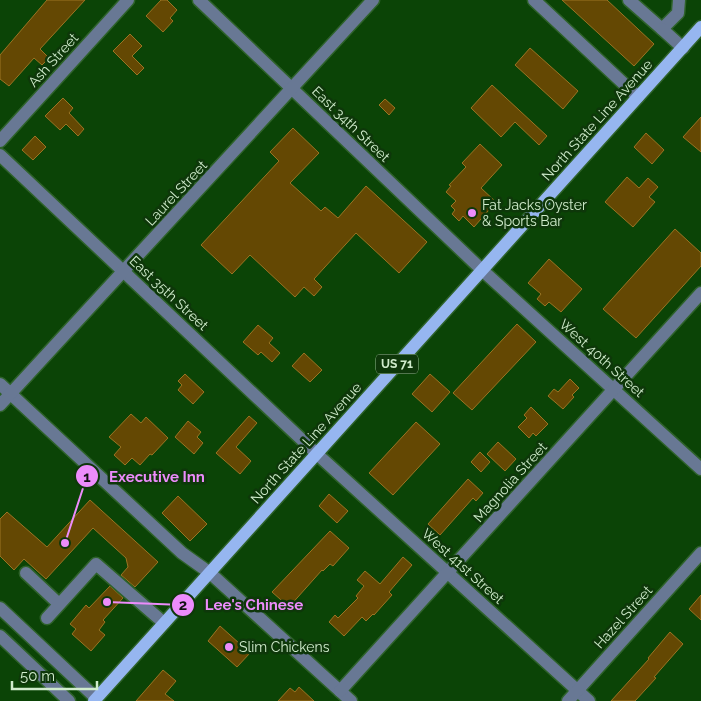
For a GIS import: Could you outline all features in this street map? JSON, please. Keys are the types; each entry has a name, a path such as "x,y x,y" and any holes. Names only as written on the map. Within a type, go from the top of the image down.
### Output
{"main road":[{"name":"North State Line Avenue","path":"95,700 701,27"}],"street":[{"name":"Ash Street","path":"0,141 128,0"},
{"name":"East 34th Street","path":"199,0 482,270"},
{"name":"Laurel Street","path":"0,405 373,0"},
{"path":"534,0 638,97"},
{"path":"629,0 683,48"},
{"path":"662,29 678,13 679,0"},
{"name":"East 35th Street","path":"0,155 317,454"},
{"name":"West 40th Street","path":"482,270 701,469"},
{"name":"Magnolia Street","path":"340,691 701,293"},
{"path":"0,384 182,553 210,573 351,701"},
{"name":"West 41st Street","path":"317,454 589,701"},
{"name":"Hazel Street","path":"568,701 701,553"},
{"path":"47,618 96,564 164,623"},
{"path":"26,574 59,604"},
{"path":"0,608 95,700"},
{"path":"0,636 69,701"}],"building":[{"path":"47,0 85,0 40,49 49,58 42,65 34,58 9,86 0,79 0,55"},
{"path":"161,0 167,0 177,10 170,18 173,21 163,32 146,16"},
{"path":"562,0 607,0 654,44 634,66"},
{"path":"130,34 142,46 132,56 144,68 137,75 113,51"},
{"path":"530,48 578,91 563,109 515,65"},
{"path":"492,85 547,136 539,145 515,122 501,137 471,108"},
{"path":"63,98 73,108 69,113 84,129 78,136 66,124 60,130 45,116"},
{"path":"385,99 395,108 389,115 379,105"},
{"path":"701,117 701,152 683,137"},
{"path":"293,128 319,153 290,183 321,211 325,207 338,218 366,186 427,242 399,273 356,233 314,279 322,287 314,296 304,287 295,297 250,255 232,274 201,245 279,161 270,152"},
{"path":"646,133 664,150 652,164 634,147"},
{"path":"35,136 46,147 33,160 22,150"},
{"path":"480,144 502,165 481,188 496,202 474,227 463,216 459,221 452,214 455,210 451,206 456,201 446,192 451,186 449,185 466,167 462,163"},
{"path":"627,177 639,188 648,178 658,187 649,197 655,202 633,227 605,202"},
{"path":"675,229 701,253 701,266 636,338 603,309"},
{"path":"549,259 582,289 561,312 549,302 545,306 537,299 541,294 528,283"},
{"path":"517,324 536,342 472,410 453,393"},
{"path":"258,325 273,338 269,343 280,353 272,362 261,352 258,355 243,342"},
{"path":"304,353 322,370 310,382 292,366"},
{"path":"185,374 204,392 193,404 178,390 182,385 178,381"},
{"path":"430,374 450,392 432,412 412,394"},
{"path":"570,379 579,388 563,409 548,396 554,389 558,392"},
{"path":"531,407 548,424 536,436 533,433 529,438 518,427 527,418 524,415"},
{"path":"131,414 141,423 146,417 168,438 140,465 132,458 125,465 114,455 121,447 109,437"},
{"path":"249,416 257,423 236,447 251,461 240,474 216,453"},
{"path":"188,421 201,432 197,437 203,443 194,454 175,437"},
{"path":"416,422 440,444 393,495 369,473"},
{"path":"498,442 516,459 505,471 487,454"},
{"path":"480,452 490,462 481,472 471,462"},
{"path":"468,479 483,493 476,501 473,498 440,535 428,524"},
{"path":"329,494 348,511 337,523 319,506"},
{"path":"178,496 207,524 190,541 162,513"},
{"path":"90,500 158,562 135,587 121,575 128,567 126,558 93,528 46,579 24,559 14,570 0,556 0,519 7,512 47,547"},
{"path":"330,531 349,548 333,566 330,564 322,570 289,607 272,592"},
{"path":"403,557 412,565 389,592 392,595 374,615 366,621 362,617 344,636 329,622 335,615 338,618 358,598 356,596 364,586 357,580 365,571 380,584"},
{"path":"110,586 123,598 103,620 105,622 99,630 105,635 91,651 72,634 76,629 70,624 86,605 89,608"},
{"path":"701,595 701,620 689,609"},
{"name":"Slim Chickens","path":"220,626 250,653 237,667 208,641"},
{"path":"670,632 683,644 654,677 656,678 635,701 611,701 649,659"},
{"path":"163,670 176,681 165,694 174,701 136,701"},
{"path":"299,687 314,701 278,701 290,688 295,692"}],"place":[{"name":"Fat Jacks Oyster & Sports Bar","path":"472,213"},
{"name":"Executive Inn","path":"65,543"},
{"name":"Lee's Chinese","path":"107,602"},
{"name":"Slim Chickens","path":"229,647"}]}
